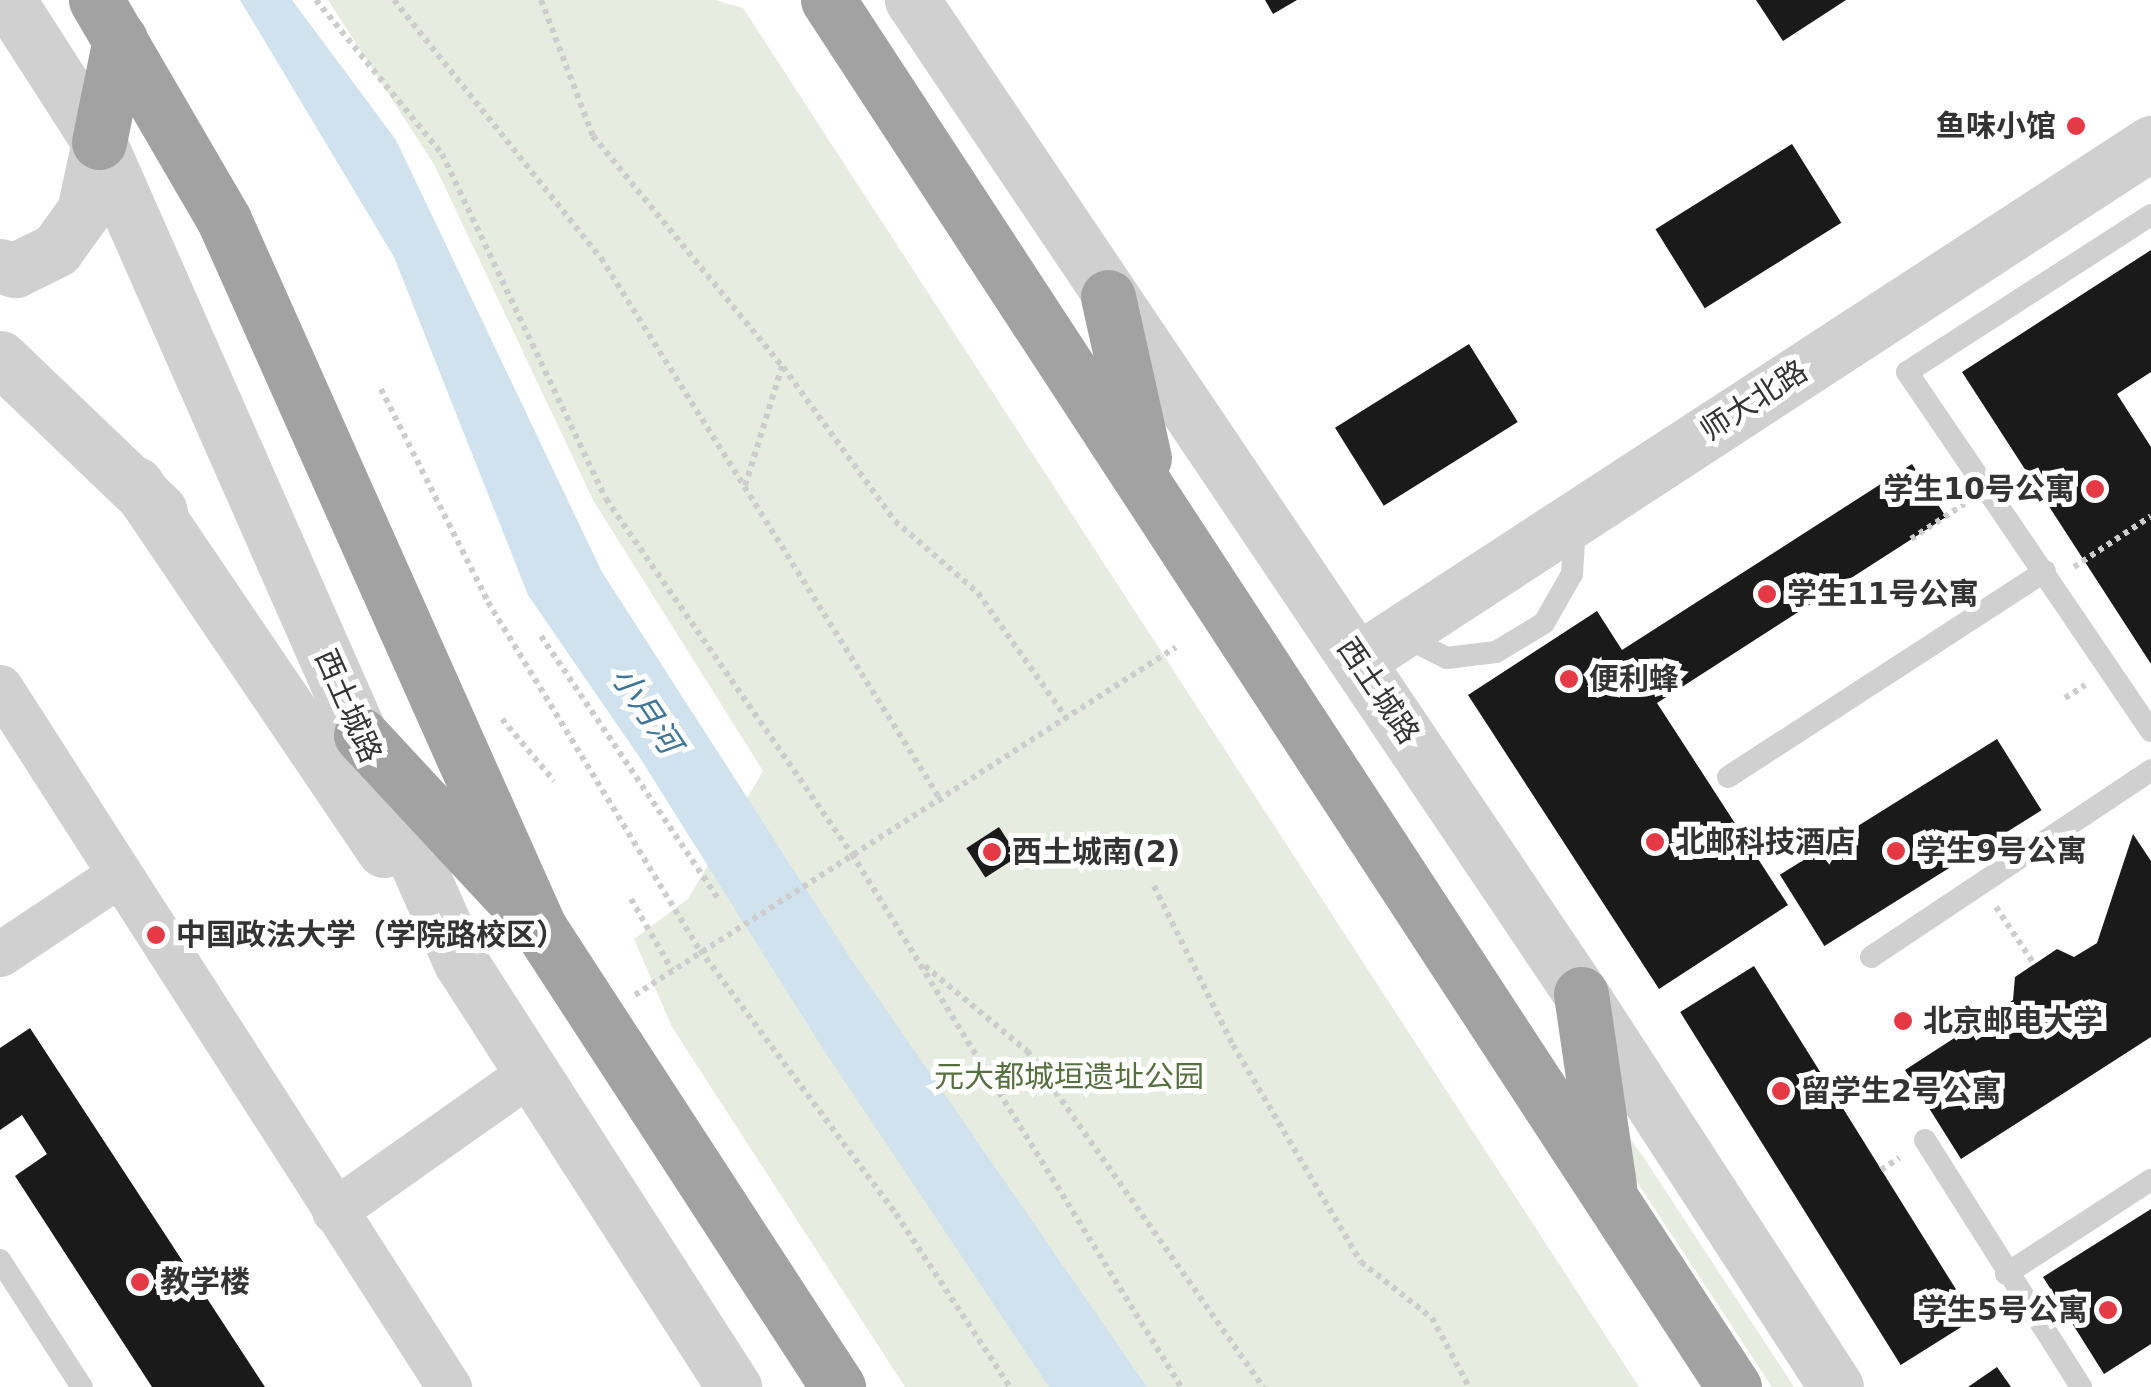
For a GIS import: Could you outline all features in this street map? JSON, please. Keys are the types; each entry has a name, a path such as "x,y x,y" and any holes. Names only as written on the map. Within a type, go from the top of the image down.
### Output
{"highway":[{"path":"828,0 1152,490 1734,1387"},
{"path":"99,142 108,20"},
{"path":"108,20 224,220 538,927 838,1387"},
{"path":"1108,297 1152,490"},
{"path":"362,735 538,927"},
{"path":"1581,994 1612,1203"}],"street":[{"name":"西土城路","path":"8,0 99,142 460,961 734,1387"},
{"name":"西土城路","path":"912,0 1108,297 1378,646 1581,994 1836,1387"},
{"path":"0,266 15,270 56,250 84,211 99,142"},
{"name":"师大北路","path":"1378,646 2151,143"},
{"path":"0,358 136,484 362,735"},
{"path":"136,484 460,961"},
{"path":"0,687 448,1387"},
{"path":"0,954 120,874"},
{"path":"334,1211 531,1072"}],"lane":[{"path":"2151,214 1907,372 2151,731"},
{"path":"1378,646 1446,658 1496,652 1544,623 1572,574 1575,518"},
{"path":"1728,777 2048,576"},
{"path":"1871,957 2151,770"},
{"path":"1925,1140 2006,1274 2082,1387"},
{"path":"2006,1274 2151,1180"},
{"path":"0,1260 82,1387"}],"path":[{"path":"316,0 442,154 606,499 852,854 1182,1387"},
{"path":"394,0 601,258 942,802"},
{"path":"541,0 593,136 782,366 894,521 978,593 1067,719"},
{"path":"745,487 782,366"},
{"path":"382,390 488,602 700,950 896,1214 1010,1387"},
{"path":"1911,539 1988,488"},
{"path":"2048,576 2151,516"},
{"path":"541,636 720,902"},
{"path":"629,999 826,869 942,802 1176,647"},
{"path":"502,719 554,781"},
{"path":"1980,884 2034,964"},
{"path":"1154,886 1234,1045 1361,1262 1432,1318 1470,1387"},
{"path":"631,899 672,970"},
{"path":"918,960 1027,1051 1263,1387"}],"green space":[{"name":"元大都城垣遗址公园","path":"328,0 715,0 743,8 1639,1387 905,1387 672,1027 634,939 688,899 763,771 593,500 435,166"},
{"path":"1610,1110 1794,1387 1772,1387 1614,1147"}],"water":[{"name":"小月河","path":"240,0 292,0 396,140 602,572 851,959 1147,1387 1049,1387 823,1049 640,758 528,595 394,257"}],"building":[{"path":"1265,0 1297,0 1273,14"},
{"path":"1756,0 1846,0 1783,41"},
{"path":"1792,144 1841,223 1705,308 1655,229"},
{"name":"学生10号公寓","path":"2151,250 2151,372 2117,394 2151,447 2151,664 1962,372"},
{"path":"1469,344 1518,422 1384,506 1335,428"},
{"name":"北邮科技酒店","path":"1912,464 1946,517 1657,703 1788,905 1659,989 1468,695 1597,611 1622,650"},
{"name":"学生9号公寓","path":"1997,739 2042,810 1824,946 1780,875"},
{"name":"西土城南(2)","path":"999,827 1018,856 985,878 966,848"},
{"path":"2133,834 2151,861 2151,1037 1961,1159 1905,1070 2013,1000 2015,977 2057,949 2074,957 2097,943"},
{"name":"留学生2号公寓","path":"1754,966 1974,1319 1901,1365 1680,1012"},
{"name":"教学楼","path":"30,1028 265,1387 152,1387 15,1176 47,1154 22,1115 0,1130 0,1048"},
{"name":"学生5号公寓","path":"2151,1209 2151,1344 2104,1374 2043,1277"},
{"path":"1997,1367 2011,1387 1968,1387"}],"place":[{"name":"鱼味小馆","path":"2076,126"},
{"name":"学生10号公寓","path":"2095,489"},
{"name":"学生11号公寓","path":"1767,594"},
{"name":"便利蜂","path":"1569,679"},
{"name":"北邮科技酒店","path":"1655,842"},
{"name":"学生9号公寓","path":"1896,851"},
{"name":"西土城南(2)","path":"992,852"},
{"name":"中国政法大学（学院路校区）","path":"156,935"},
{"name":"北京邮电大学","path":"1903,1021"},
{"name":"留学生2号公寓","path":"1781,1091"},
{"name":"教学楼","path":"140,1282"},
{"name":"学生5号公寓","path":"2108,1310"}]}
